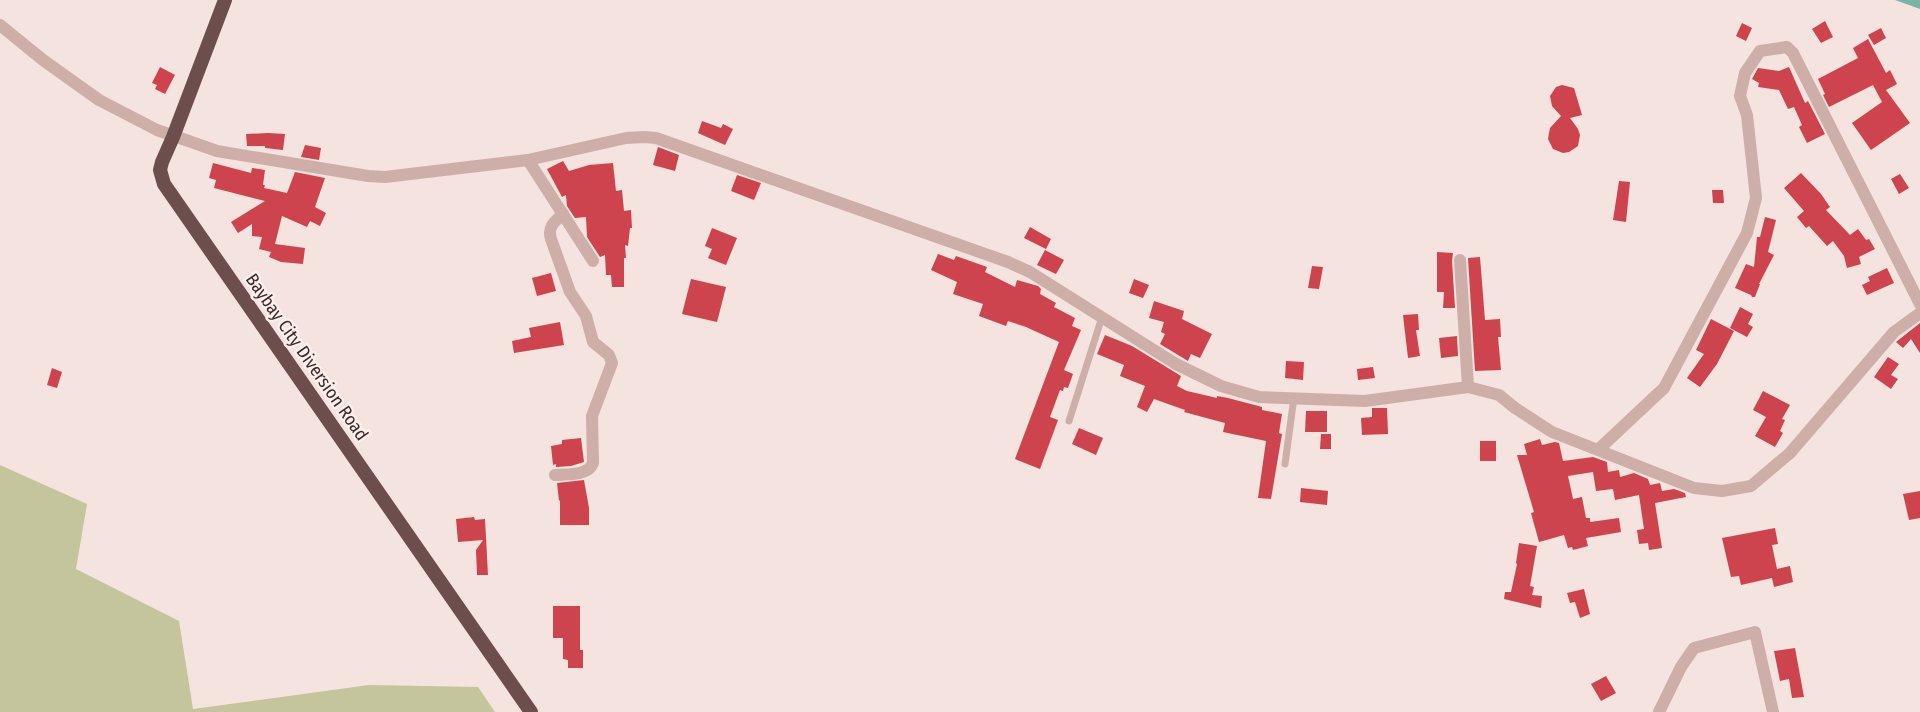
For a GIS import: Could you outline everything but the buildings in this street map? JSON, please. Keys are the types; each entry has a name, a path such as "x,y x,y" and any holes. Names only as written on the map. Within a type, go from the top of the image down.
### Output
{"highway":[{"name":"Baybay City Diversion Road","path":"224,0 162,162 161,177 168,191 531,712"}],"street":[{"path":"0,25 43,60 99,100 173,136 217,151 374,177 385,177 528,160 626,138 644,137 662,140 1008,262 1030,272 1176,364 1221,386 1259,397 1365,401 1468,387 1499,395 1514,408 1552,432 1694,488 1722,491 1752,486 1790,453 1894,332 1920,313"},
{"path":"1599,449 1664,388 1747,233 1756,198 1747,115 1740,96 1745,73 1760,50 1787,47 1793,52 1920,304"},
{"path":"528,160 593,261"},
{"path":"555,476 587,472 591,468 593,463 592,416 612,363 609,355 593,342 586,316 570,292 551,239 551,226 563,214"},
{"path":"1460,260 1468,387"},
{"path":"1659,712 1680,667 1694,648 1755,632 1773,712"}],"lane":[{"path":"1069,421 1102,318"},
{"path":"1286,464 1294,398"}],"shaded area":[{"path":"1895,0 1920,0 1920,9"},
{"path":"0,465 87,504 76,569 179,621 193,709 369,685 478,687 495,712 0,712"}]}
